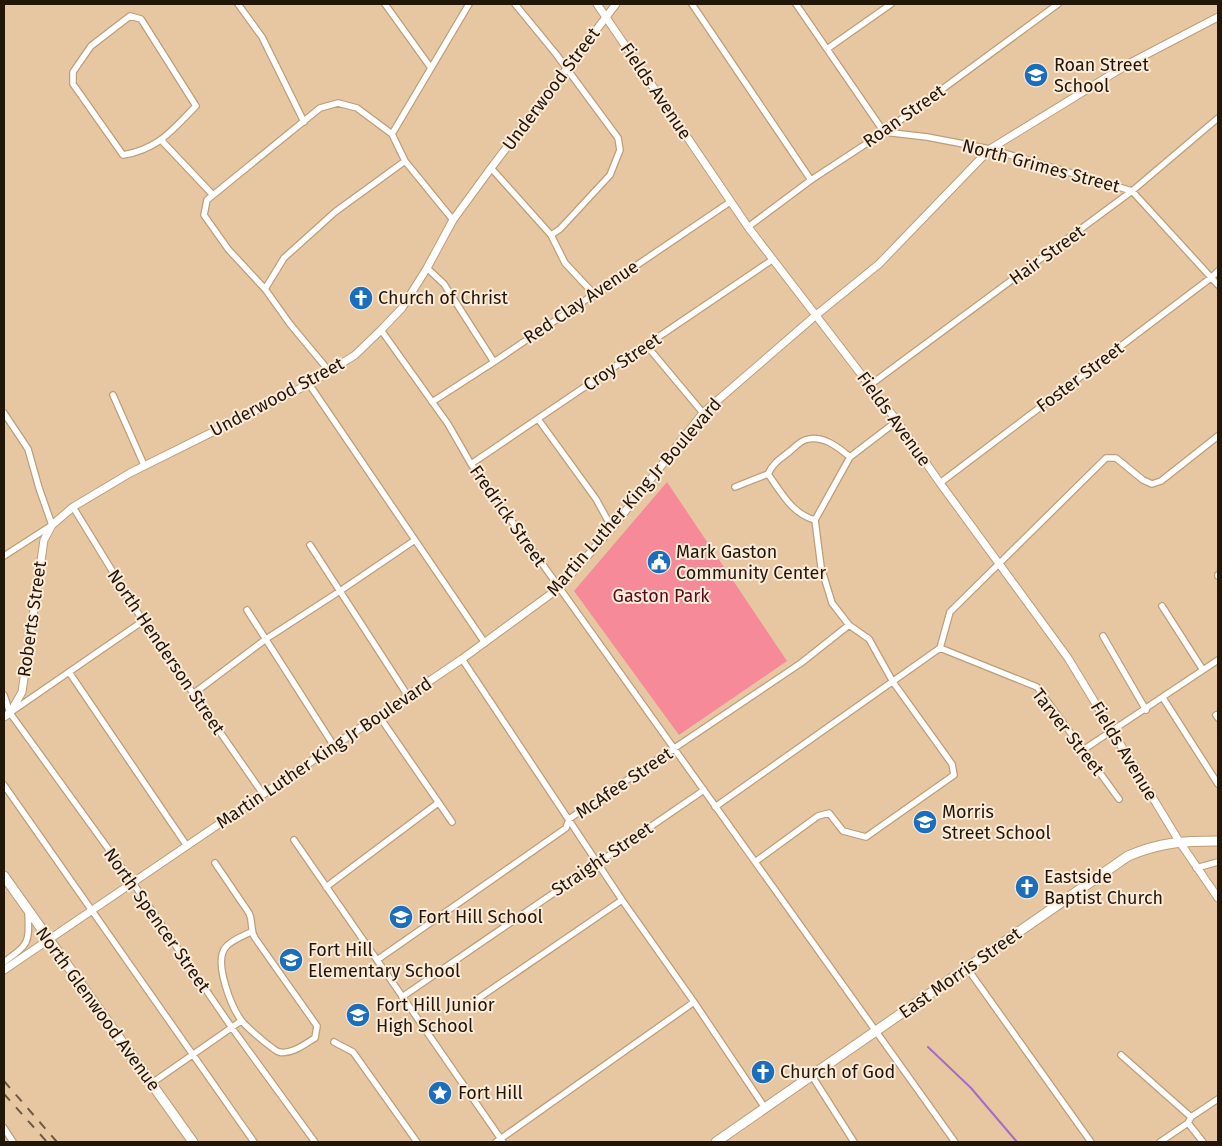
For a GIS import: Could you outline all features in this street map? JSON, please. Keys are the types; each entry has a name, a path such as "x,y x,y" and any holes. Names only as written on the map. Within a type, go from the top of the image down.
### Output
{"main road":[{"name":"East Morris Street","path":"716,1142 1128,856 1145,849 1179,841 1218,841"},
{"name":"North Glenwood Avenue","path":"4,876 193,1142"}],"street":[{"path":"238,4 262,37 304,122"},
{"path":"385,4 431,68"},
{"path":"392,134 469,4"},
{"path":"515,4 618,138 620,150 610,175 560,229 551,235"},
{"name":"Fields Avenue","path":"597,4 748,227 898,421 940,483 1068,658 1179,841 1218,898"},
{"name":"Underwood Street","path":"4,556 52,525 73,507 144,465 309,384 355,355 402,308 427,268 453,220 616,4"},
{"path":"692,4 811,180"},
{"path":"796,4 884,132"},
{"path":"827,49 891,4"},
{"name":"Roan Street","path":"748,227 811,180 884,132 1058,4"},
{"path":"130,16 141,19 196,106 162,140 139,152 123,155 73,84 73,72 91,46 130,16"},
{"name":"Martin Luther King Jr Boulevard","path":"4,970 462,659 559,588 612,528 703,413 815,316 880,264 990,150 1130,63 1218,17"},
{"path":"329,371 290,324 265,289 228,249 204,216 207,200 320,108 338,102 357,108 392,134 405,161 453,220"},
{"name":"Hair Street","path":"870,385 1132,192 1218,118"},
{"name":"North Grimes Street","path":"884,132 927,137 990,150 1132,192 1218,285"},
{"path":"162,140 213,195"},
{"path":"265,289 284,258 335,212 405,161"},
{"path":"491,168 551,235 565,263 594,294"},
{"name":"Red Clay Avenue","path":"432,402 730,202"},
{"name":"Croy Street","path":"471,464 772,260"},
{"path":"427,268 444,284 494,362"},
{"name":"Foster Street","path":"940,483 1218,271"},
{"name":"Fredrick Street","path":"382,330 448,424 471,464 955,1142"},
{"path":"647,346 703,413"},
{"path":"309,384 485,643"},
{"path":"113,395 144,465"},
{"path":"4,412 28,449 52,525"},
{"path":"538,419 596,499 612,528"},
{"path":"754,862 818,816 829,813 843,831 866,837 954,775 952,764 892,682 870,639 849,625 832,603 821,566 815,520 850,457 898,421"},
{"path":"715,807 940,648 950,612 1106,458 1116,458 1143,480 1152,484 1161,481 1218,436"},
{"path":"734,487 768,474 772,465 778,459 804,440 823,440 837,446 850,457"},
{"path":"768,474 788,502 800,514 815,520"},
{"name":"North Henderson Street","path":"73,507 143,621 263,794"},
{"name":"Roberts Street","path":"10,712 22,692 44,540 52,525"},
{"path":"193,694 266,639 415,540"},
{"path":"310,545 408,696"},
{"path":"1162,606 1204,670"},
{"path":"247,610 334,746"},
{"path":"4,717 143,621"},
{"name":"McAfee Street","path":"376,960 566,828 569,820 801,663 849,625"},
{"path":"1103,636 1146,710"},
{"name":"Tarver Street","path":"940,648 1037,687 1119,799"},
{"path":"462,659 622,900 766,1108"},
{"path":"1083,750 1146,710 1218,660"},
{"path":"69,672 187,846"},
{"name":"North Spencer Street","path":"4,695 10,712 133,883 232,1028 315,1142"},
{"path":"1163,698 1217,781"},
{"path":"379,716 452,822"},
{"path":"4,785 254,1142"},
{"name":"Straight Street","path":"402,998 704,790"},
{"path":"326,887 438,803"},
{"path":"294,840 500,1141 694,1002"},
{"path":"1196,868 1218,862"},
{"path":"216,863 249,913 252,919 251,932 317,1026 315,1038 289,1052 280,1052 270,1047 241,1021 224,981 221,958 224,948 251,932"},
{"path":"473,1002 622,900"},
{"path":"4,962 24,947 29,939 28,911"},
{"path":"968,968 1091,1142"},
{"path":"152,1083 241,1021"},
{"path":"334,1042 353,1052 417,1142"},
{"path":"1122,1055 1190,1120 1203,1142"},
{"path":"812,1076 854,1142"},
{"path":"1160,1142 1218,1099"},
{"path":"4,1128 13,1142"}],"green space":[{"name":"Gaston Park","path":"667,482 787,661 679,735 574,591"}],"waterway":[{"path":"928,1047 971,1088 1017,1142"}],"railway":[{"path":"4,1081 57,1142"},
{"path":"4,1094 47,1142"}],"place":[{"name":"Roan Street School","path":"1036,75"},
{"name":"Church of Christ","path":"361,298"},
{"name":"Mark Gaston Community Center","path":"659,562"},
{"name":"Morris Street School","path":"925,822"},
{"name":"Eastside Baptist Church","path":"1027,887"},
{"name":"Fort Hill School","path":"401,917"},
{"name":"Fort Hill Elementary School","path":"291,960"},
{"name":"Fort Hill Junior High School","path":"358,1015"},
{"name":"Church of God","path":"763,1072"},
{"name":"Fort Hill","path":"440,1093"}]}
